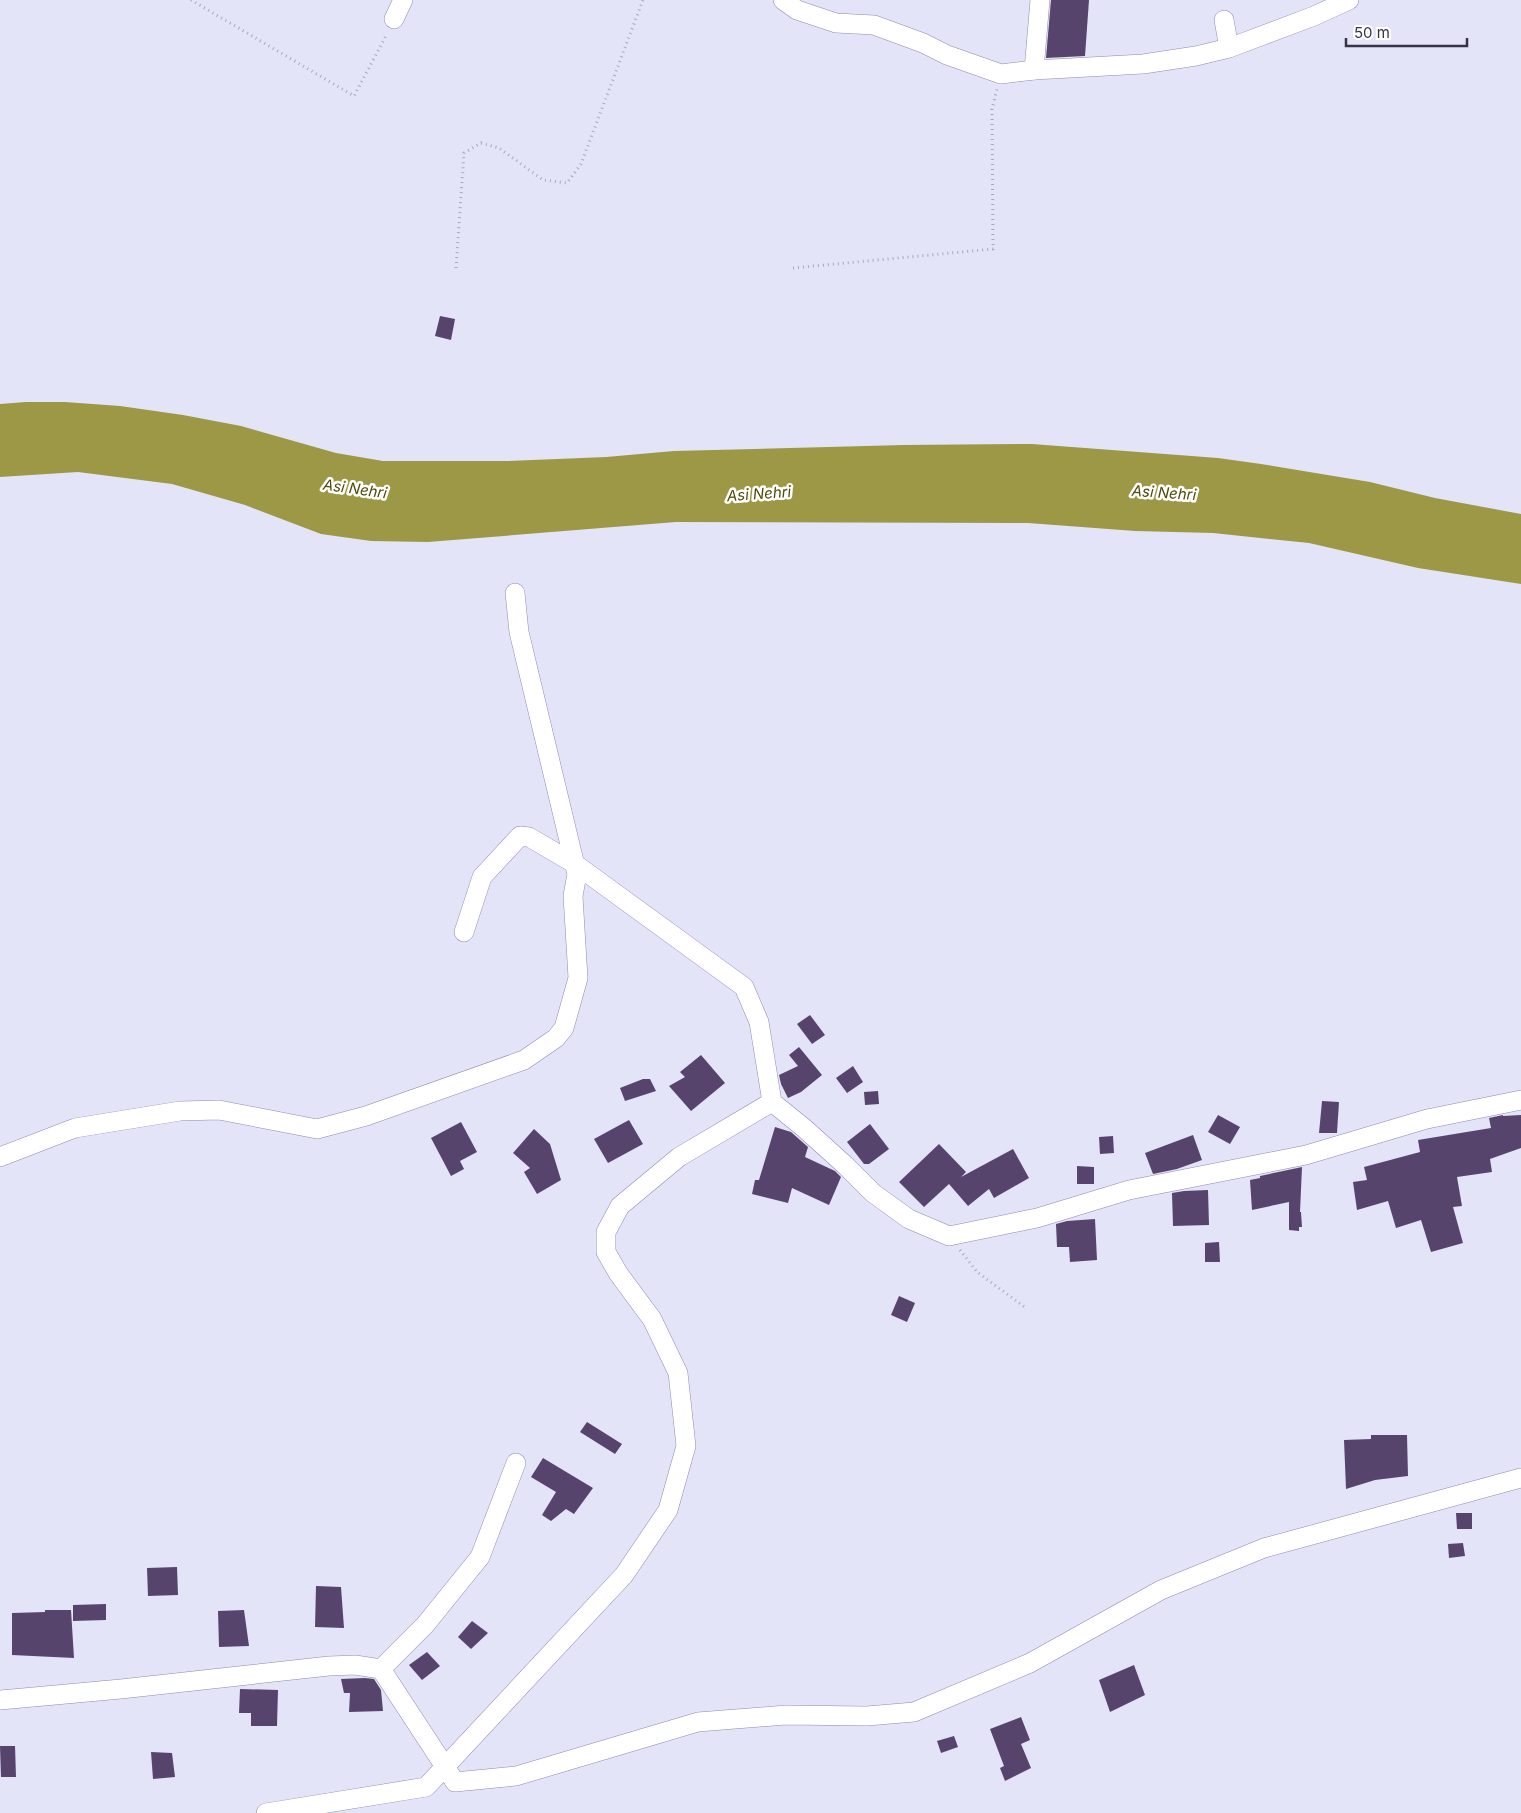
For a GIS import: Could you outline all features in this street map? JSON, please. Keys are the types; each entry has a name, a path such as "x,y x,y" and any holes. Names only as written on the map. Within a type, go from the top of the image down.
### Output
{"street":[{"path":"394,19 403,0"},
{"path":"783,0 797,10 836,22 874,25 923,43 947,55 1001,74 1034,70 1143,64 1196,56 1229,48 1314,16 1349,0"},
{"path":"1034,70 1040,0"},
{"path":"1224,20 1229,48"},
{"path":"0,1157 75,1128 180,1111 219,1110 317,1129 366,1116 524,1060 556,1038 564,1028 578,978 573,896 577,874 519,632 515,593"},
{"path":"464,932 482,877 520,836 529,837 575,864 744,987 759,1022 772,1102 810,1134 873,1193 909,1219 949,1236 1036,1218 1129,1190 1306,1155 1427,1119 1521,1100"},
{"path":"266,1813 426,1787 624,1574 668,1510 686,1446 678,1373 652,1319 618,1273 606,1252 606,1232 620,1206 679,1157 772,1102"},
{"path":"381,1669 425,1625 480,1556 516,1463"},
{"path":"0,1700 329,1666 355,1665 381,1669 443,1767 455,1782 516,1776 698,1722 786,1715 867,1716 914,1712 1030,1663 1161,1590 1264,1548 1521,1478"}],"path":[{"path":"191,0 354,96 394,19"},
{"path":"456,268 464,153 481,143 499,148 543,180 567,183 581,164 643,0"},
{"path":"793,268 994,249 992,108 1001,74"},
{"path":"949,1236 977,1272 1026,1308"}],"water":[{"name":"Asi Nehri","path":"65,402 120,406 183,415 241,426 336,453 383,461 508,461 606,457 674,451 903,445 1032,444 1218,458 1370,482 1435,498 1521,514 1521,584 1418,568 1309,543 1213,533 1135,531 1028,523 676,522 428,542 371,541 321,534 245,505 172,484 78,472 0,477 0,404"}],"building":[{"path":"1051,0 1089,0 1085,56 1046,58"},
{"path":"440,316 455,319 451,340 435,336"},
{"path":"810,1015 825,1035 812,1044 797,1024"},
{"path":"799,1047 822,1075 801,1092 788,1098 779,1075 798,1066 789,1055"},
{"path":"701,1055 725,1083 691,1111 669,1086 685,1077 680,1072"},
{"path":"853,1066 863,1082 847,1093 836,1078"},
{"path":"643,1079 650,1079 656,1091 625,1101 620,1088"},
{"path":"878,1091 879,1104 865,1105 864,1092"},
{"path":"1322,1101 1339,1102 1337,1133 1319,1133"},
{"path":"1218,1115 1240,1127 1230,1144 1208,1132"},
{"path":"1503,1115 1521,1115 1521,1148 1490,1159 1492,1172 1457,1177 1462,1206 1453,1207 1463,1243 1431,1252 1421,1220 1396,1228 1388,1201 1357,1210 1353,1182 1367,1180 1364,1167 1420,1152 1418,1140 1491,1128 1489,1118"},
{"path":"629,1120 643,1144 608,1163 594,1139"},
{"path":"461,1122 477,1152 460,1161 464,1169 451,1176 431,1138"},
{"path":"870,1124 889,1149 869,1164 864,1164 847,1142"},
{"path":"775,1127 791,1132 808,1147 805,1157 835,1171 841,1177 829,1205 792,1188 788,1203 752,1194 755,1180 759,1180"},
{"path":"534,1129 550,1144 561,1180 537,1194 524,1172 530,1168 513,1153"},
{"path":"1193,1135 1202,1160 1177,1169 1153,1174 1145,1153"},
{"path":"1113,1136 1114,1153 1100,1154 1099,1137"},
{"path":"939,1144 966,1172 961,1177 1013,1149 1029,1178 994,1198 989,1189 968,1206 949,1184 924,1207 899,1182"},
{"path":"1077,1166 1094,1167 1094,1184 1077,1184"},
{"path":"1302,1167 1300,1212 1302,1227 1299,1227 1299,1231 1289,1230 1289,1202 1252,1210 1250,1180"},
{"path":"1208,1190 1209,1225 1173,1226 1172,1193"},
{"path":"1095,1219 1097,1260 1070,1262 1069,1247 1057,1247 1056,1224 1067,1221"},
{"path":"1219,1242 1220,1262 1205,1262 1205,1243"},
{"path":"899,1296 915,1303 907,1322 891,1315"},
{"path":"587,1422 622,1444 615,1454 580,1432"},
{"path":"1371,1435 1407,1435 1408,1476 1375,1480 1346,1489 1344,1440 1371,1439"},
{"path":"543,1458 593,1488 574,1514 566,1509 551,1521 542,1515 556,1492 531,1477"},
{"path":"1456,1513 1472,1513 1472,1529 1457,1529"},
{"path":"1463,1543 1465,1556 1449,1558 1448,1544"},
{"path":"177,1567 178,1595 148,1596 147,1568"},
{"path":"316,1586 341,1587 344,1628 315,1627"},
{"path":"106,1604 106,1620 73,1621 73,1605"},
{"path":"45,1610 71,1610 74,1658 12,1655 12,1613 45,1612"},
{"path":"244,1610 249,1646 219,1647 218,1611"},
{"path":"472,1621 488,1633 471,1649 458,1637"},
{"path":"427,1652 440,1666 422,1680 409,1665"},
{"path":"1134,1665 1145,1695 1110,1712 1099,1680"},
{"path":"341,1679 374,1679 381,1690 383,1711 349,1712 350,1693 344,1693"},
{"path":"240,1689 278,1690 277,1726 251,1726 251,1713 239,1713"},
{"path":"1021,1717 1030,1740 1021,1744 1031,1768 1005,1781 1000,1768 1004,1766 990,1729"},
{"path":"954,1736 958,1747 941,1753 937,1741"},
{"path":"0,1746 15,1746 16,1777 1,1777"},
{"path":"151,1752 172,1753 175,1777 153,1779"}]}
